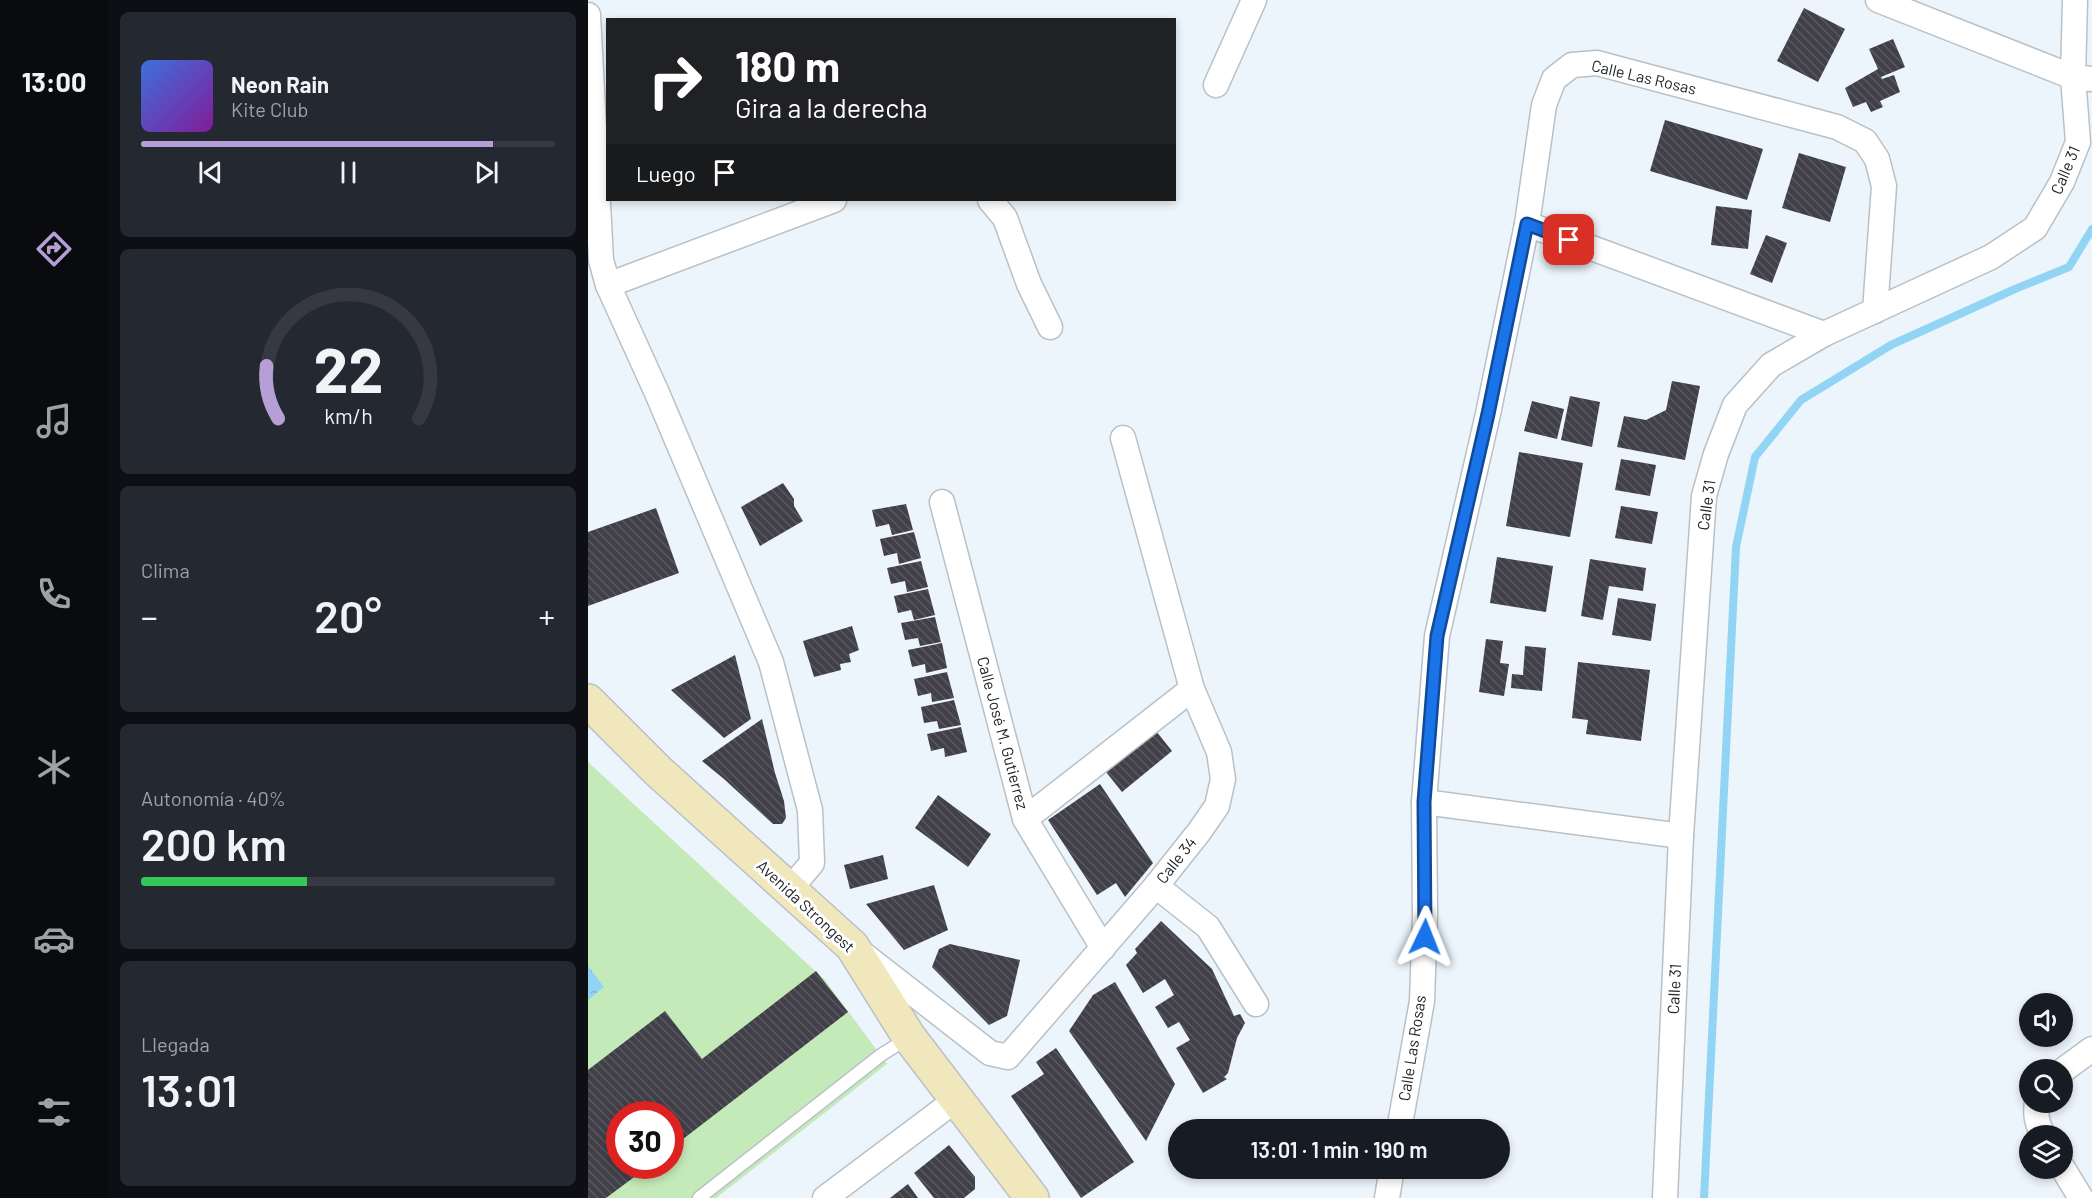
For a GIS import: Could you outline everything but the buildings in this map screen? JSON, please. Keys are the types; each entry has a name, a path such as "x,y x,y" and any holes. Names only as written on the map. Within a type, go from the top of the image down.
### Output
{"main road":[{"name":"Avenida Strongest","path":"588,701 658,771 852,946 909,1037 1032,1198"}],"street":[{"path":"1216,85 1254,0"},
{"path":"1878,0 2085,78"},
{"name":"Calle 31","path":"1665,1198 1681,836 1704,496 1713,465 1736,405 1771,365 1824,334 1991,257 2035,228 2085,145 2085,78 2075,0"},
{"path":"588,15 599,70 595,262 608,285 771,662 810,810 812,863 790,890"},
{"name":"Calle Las Rosas","path":"1401,1119 1422,1001 1425,915 1424,802 1437,636 1488,414 1527,224 1544,105 1554,79 1572,64 1597,63 1838,127 1865,141 1877,159 1884,186 1875,311"},
{"path":"608,285 831,201"},
{"path":"991,201 1005,218 1029,284 1050,327"},
{"path":"1527,224 1824,334"},
{"name":"Calle 34","path":"852,946 921,997 990,1053 1008,1057 1156,886 1217,806 1223,779 1219,752 1192,689 1123,438"},
{"name":"Calle José M. Gutierrez","path":"942,502 1025,819 1103,948"},
{"path":"1025,819 1192,689"},
{"path":"1424,802 1681,836"},
{"path":"1156,886 1208,927 1256,1004"},
{"path":"2073,1063 2092,1049"},
{"path":"825,1198 957,1099"},
{"path":"1387,1198 1390,1179"},
{"path":"2069,1179 2081,1198"}],"lane":[{"path":"699,1198 881,1055 909,1037"}],"green space":[{"path":"588,762 825,980 887,1064 716,1198 588,1198"}],"water":[{"path":"588,966 604,987 588,1000"}],"waterway":[{"path":"1704,1198 1736,547 1755,457 1801,400 1891,345 2069,267 2092,229"}],"route":[{"path":"1425,937 1424,802 1437,636 1488,414 1527,224 1569,240"}]}
